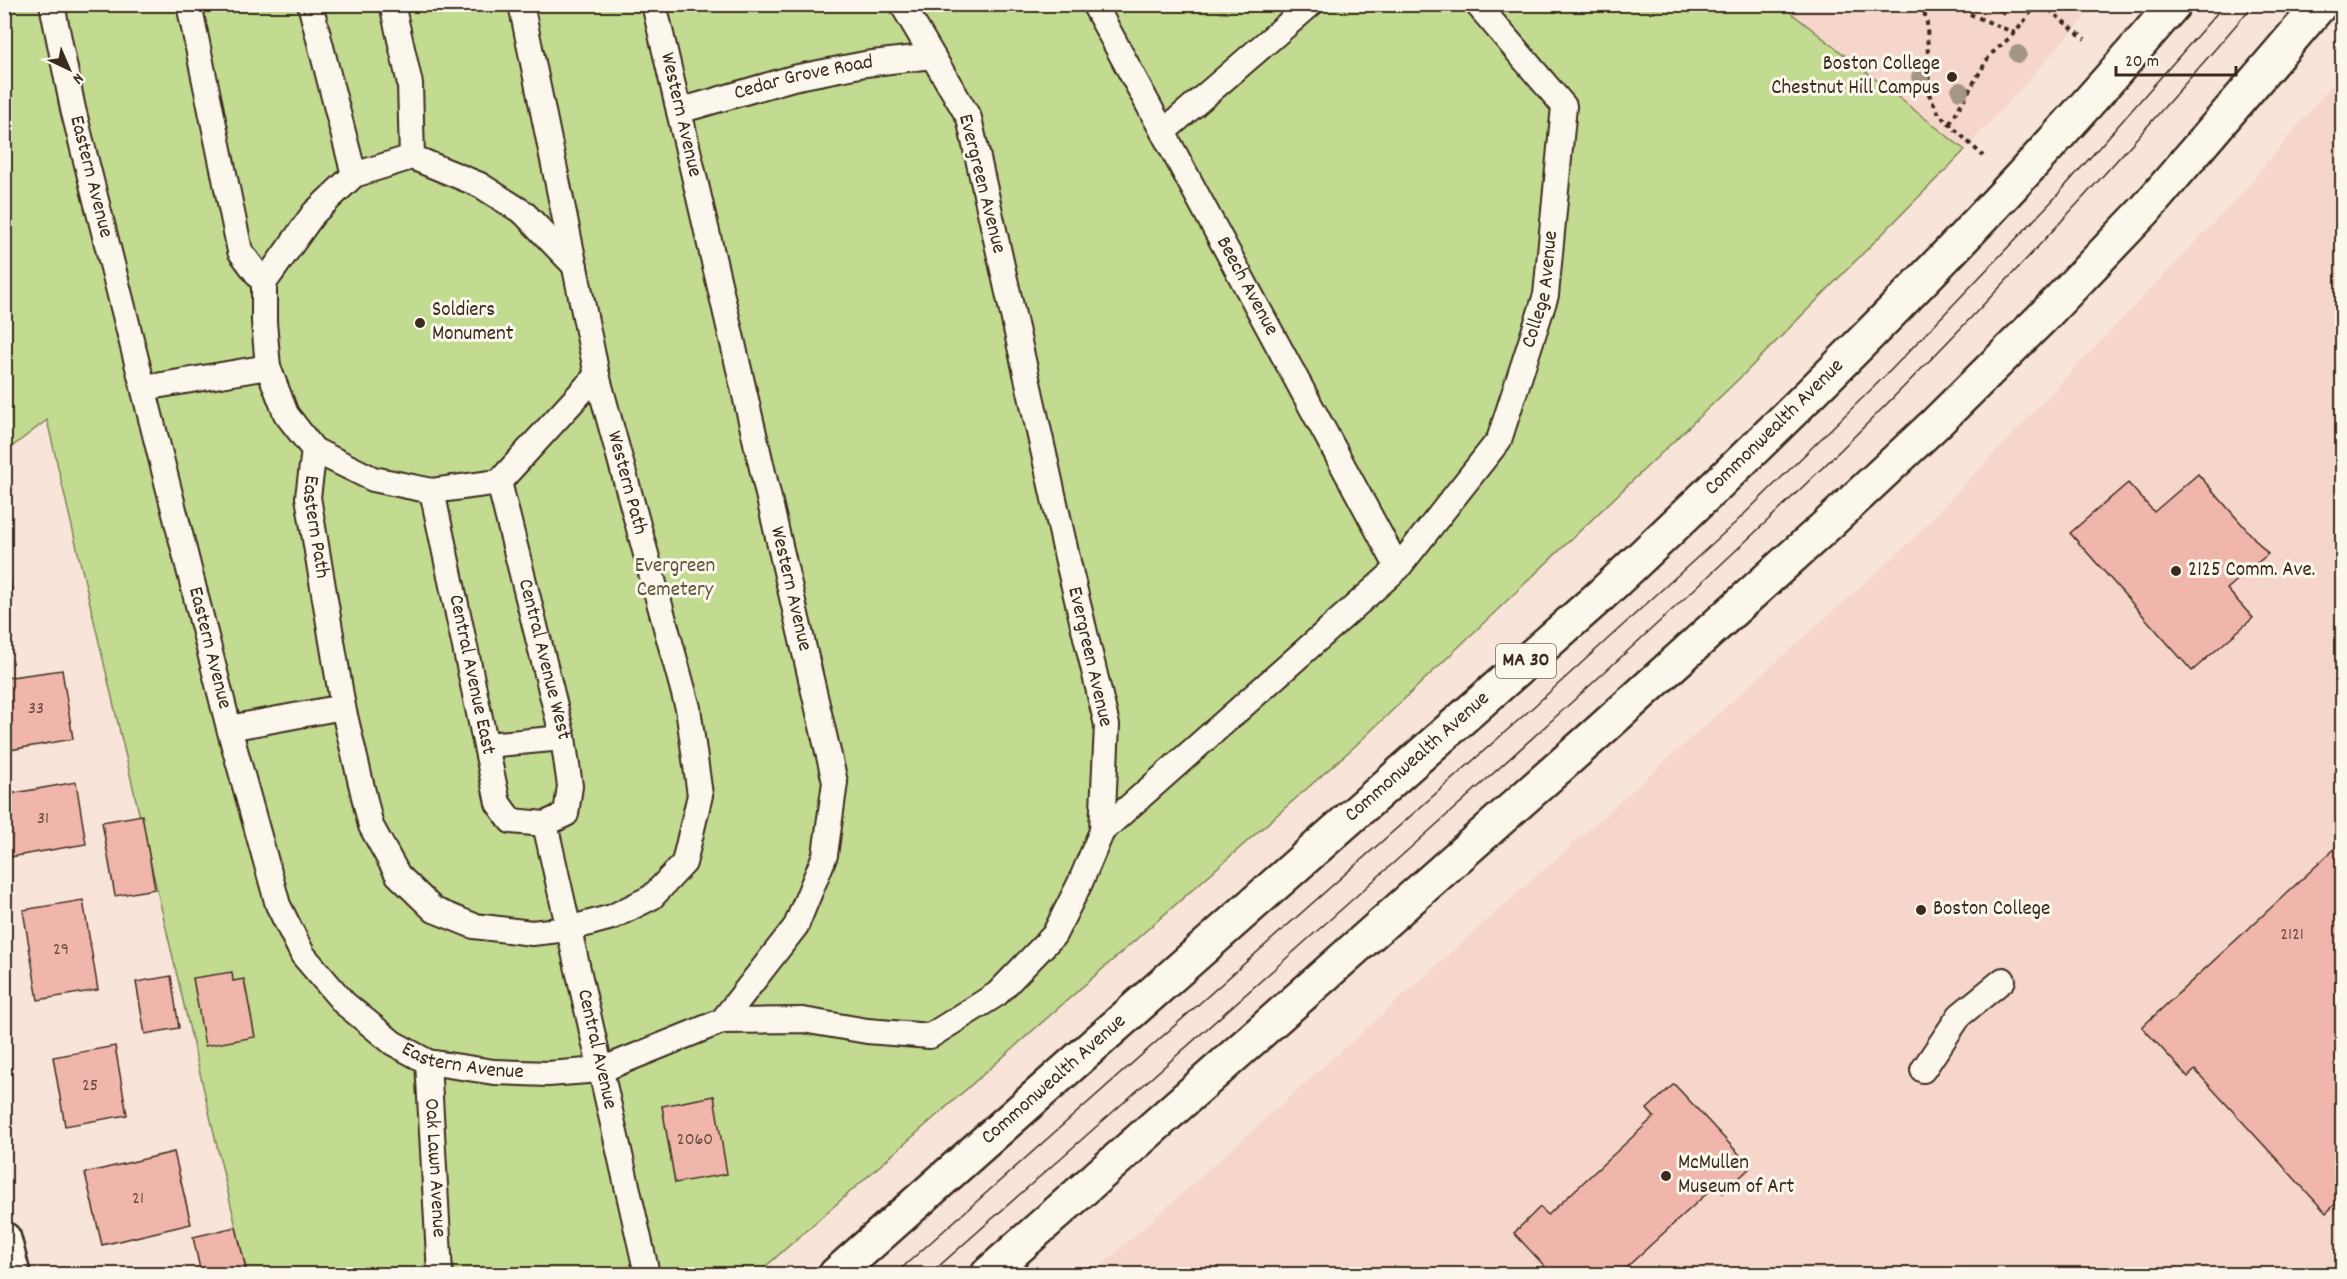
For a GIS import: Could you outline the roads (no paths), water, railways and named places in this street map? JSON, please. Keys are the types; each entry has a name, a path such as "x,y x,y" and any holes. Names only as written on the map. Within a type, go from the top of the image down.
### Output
{"main road":[{"name":"Commonwealth Avenue","path":"836,1275 1600,596 1814,391 1919,283 2116,72 2174,4"},
{"path":"987,1275 1603,728 1936,423 2041,319 2145,210 2321,4"},
{"path":"4,1239 13,1275"}],"lane":[{"name":"Eastern Avenue","path":"52,4 73,109 229,728 278,905 303,954 344,1003 393,1043 428,1062 494,1072 548,1074 601,1070"},
{"path":"189,4 240,251 264,283 314,213 354,176 412,157 480,185 524,213 575,267"},
{"path":"310,4 354,176"},
{"path":"392,4 410,84 412,157"},
{"name":"Western Path","path":"520,4 597,375 688,708 700,795 684,863 652,897 612,917 568,929"},
{"name":"Western Avenue","path":"654,4 835,782 825,855 796,926 722,1021"},
{"name":"Evergreen Avenue","path":"722,1021 803,1020 867,1031 930,1036 997,994 1054,935 1080,883 1102,831 1107,725 1069,566 969,118 902,4"},
{"name":"Beech Avenue","path":"1094,4 1398,568"},
{"path":"1163,132 1311,4"},
{"name":"College Avenue","path":"1102,831 1398,568 1499,440 1546,295 1564,106 1477,4"},
{"name":"Cedar Grove Road","path":"678,111 793,78 865,64 932,56"},
{"name":"Eastern Path","path":"264,283 264,322 268,366 286,414 314,450 308,497 344,707 370,826 398,875 434,910 474,926 532,933 568,929"},
{"path":"144,388 268,366"},
{"path":"314,450 373,480 432,491 499,482 597,375"},
{"name":"Central Avenue West","path":"499,482 562,738 570,786 566,814 545,824"},
{"name":"Central Avenue East","path":"432,491 498,803 511,821 545,824"},
{"path":"229,728 344,707"},
{"path":"487,745 562,738"},
{"name":"Central Avenue","path":"545,824 647,1275"},
{"path":"1923,1070 1960,1015 2003,980"},
{"path":"601,1070 722,1021"},
{"name":"Oak Lawn Avenue","path":"428,1062 440,1275"}],"tram line":[{"path":"895,1274 1531,709 1735,523 1891,370 2052,201 2225,4"},
{"path":"930,1274 1545,726 1814,476 2008,279 2194,74 2254,4"}],"place":[{"name":"Boston College Chestnut Hill Campus","path":"1952,77"},
{"name":"Soldiers Monument","path":"420,323"},
{"name":"2125 Comm. Ave.","path":"2176,571"},
{"name":"Boston College","path":"1921,910"},
{"name":"McMullen Museum of Art","path":"1666,1176"}],"park label":[{"name":"Evergreen Cemetery","path":"675,579"}]}
